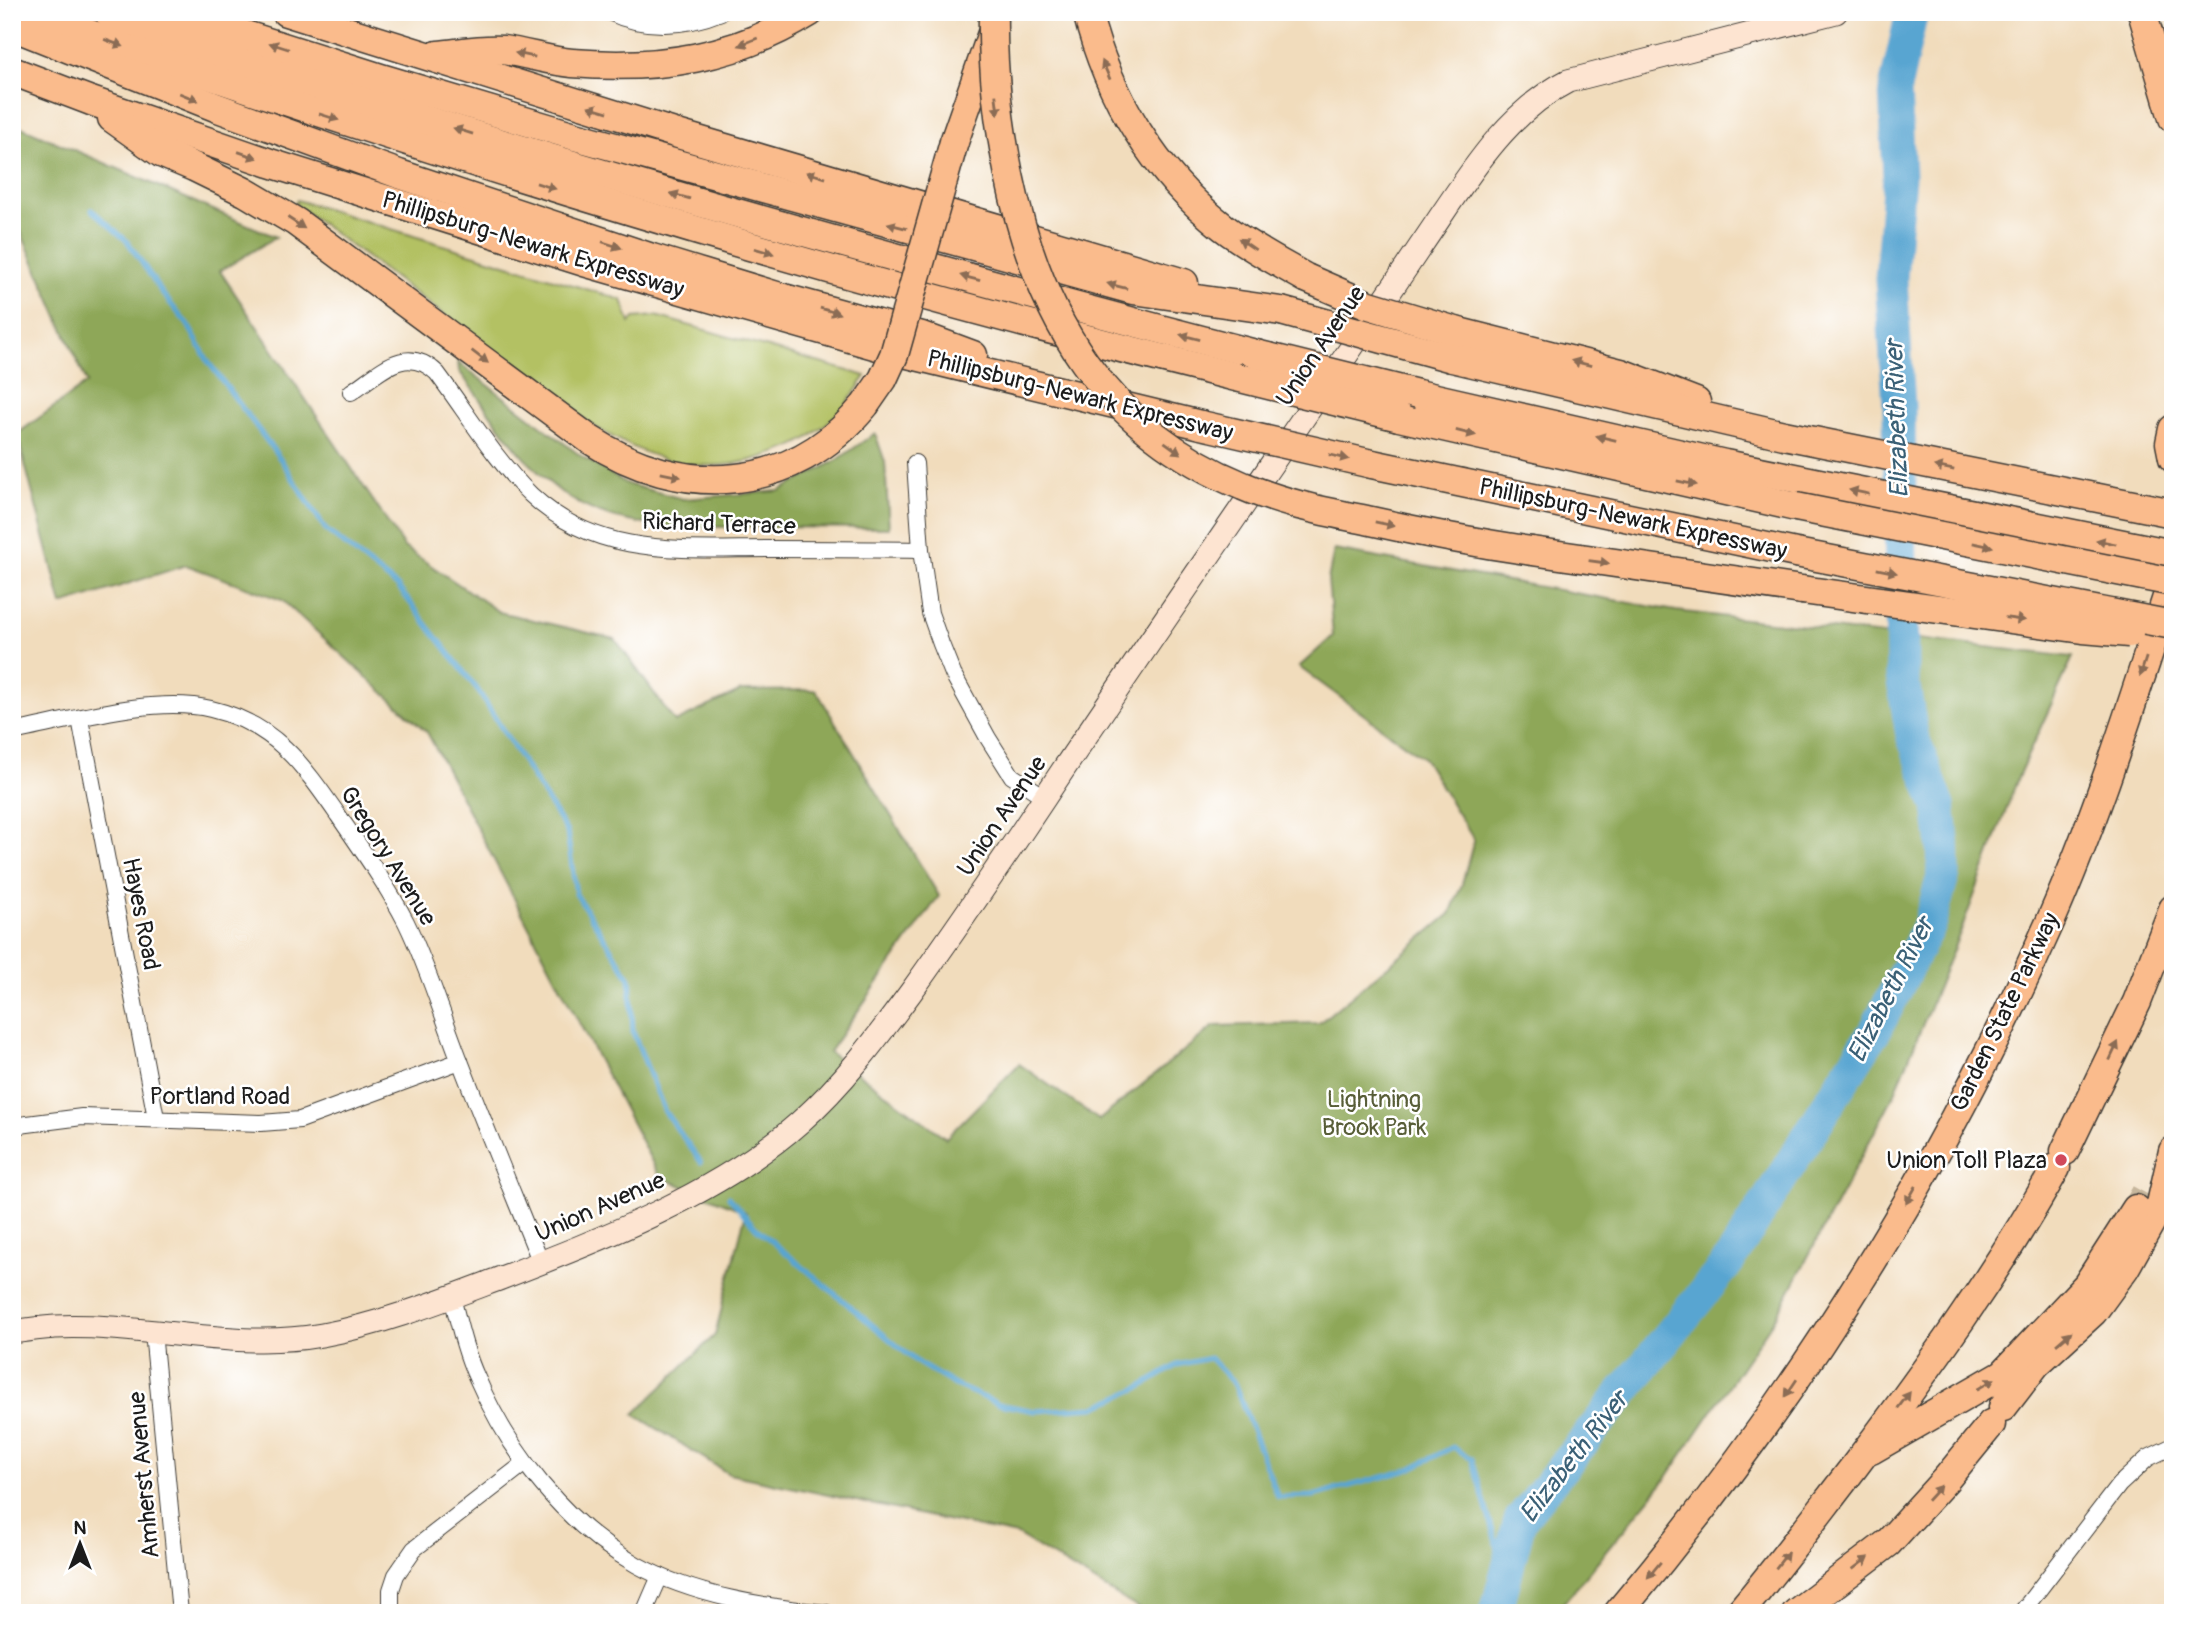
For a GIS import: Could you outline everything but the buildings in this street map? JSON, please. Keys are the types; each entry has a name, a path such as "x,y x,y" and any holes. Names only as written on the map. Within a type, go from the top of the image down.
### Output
{"highway":[{"name":"Phillipsburg-Newark Expressway","path":"27,12 383,135 707,235 967,309 1399,417 1796,507 2173,580"},
{"path":"108,12 328,88 616,178 964,276 1256,354 1658,450 2173,554"},
{"path":"173,12 575,136 1133,290 1281,311 1455,345 1784,435 2173,513"},
{"path":"286,12 707,143 1281,311"},
{"path":"422,56 500,50 568,62 641,66 709,56 740,45 810,12"},
{"path":"954,142 966,77 984,12"},
{"path":"993,12 995,77 1002,136 1027,249 1043,291 1063,331 1091,372 1124,408 1188,459 1271,497 1341,515 1532,551 2083,629 2173,636"},
{"path":"90,101 161,153 246,192 296,222 589,439 634,464 664,474 696,479 728,479 760,473 790,463 819,447 866,405 883,379 894,355 954,142 999,12"},
{"path":"1087,12 1103,66 1117,95 1153,155 1199,206 1248,245 1306,278 1455,345"},
{"path":"2142,12 2173,118"},
{"path":"2163,12 2173,68"},
{"path":"12,26 218,108 399,174 665,262 922,335 1093,400"},
{"name":"Phillipsburg-Newark Expressway","path":"12,71 90,101 282,167 584,262 887,349 1372,464 1796,553 2173,625"},
{"path":"2173,429 2173,458"},
{"name":"Garden State Parkway","path":"1618,1613 1708,1502 1787,1394 1890,1232 1961,1104 2072,870 2101,795 2173,580"},
{"path":"1739,1613 1863,1455 1975,1303 2012,1245 2061,1160 2137,1002 2173,909"},
{"path":"1863,1455 2003,1374 2088,1285 2173,1151"},
{"path":"1796,1613 1888,1543 1947,1478 2036,1364 2093,1312 2125,1268 2161,1204 2173,1151"}],"street":[{"path":"609,12 646,24 677,24 718,13"},
{"name":"Union Avenue","path":"12,1332 55,1327 153,1332 245,1341 288,1340 325,1335 452,1297 541,1263 705,1188 760,1154 798,1124 836,1087 872,1045 971,909 1456,195 1482,158 1511,124 1541,97 1568,81 1836,12"},
{"name":"Richard Terrace","path":"351,392 400,360 415,359 423,362 437,373 511,472 532,495 574,525 618,542 670,549 921,550"},
{"path":"915,463 921,550 930,613 953,674 1012,776 1045,797"},
{"name":"Gregory Avenue","path":"12,732 162,706 197,706 246,722 290,751 313,777 372,864 406,922 541,1263"},
{"name":"Hayes Road","path":"80,719 156,1118"},
{"name":"Portland Road","path":"12,1126 82,1117 261,1123 300,1119 460,1061"},
{"path":"452,1297 462,1337 489,1405 525,1462 570,1513 601,1541 660,1576 755,1603 827,1613"},
{"name":"Amherst Avenue","path":"153,1332 180,1613"},
{"path":"2021,1613 2124,1480 2148,1458 2173,1446"},
{"path":"391,1613 391,1590 396,1575 414,1549 525,1462"},
{"path":"644,1613 660,1576"}],"green space":[{"name":"Lightning Brook Park","path":"12,123 276,237 220,271 404,547 499,612 615,639 675,722 741,691 816,690 939,896 829,1052 946,1138 1019,1064 1099,1120 1214,1026 1319,1023 1450,914 1462,884 1474,840 1424,759 1299,667 1333,636 1328,580 1334,550 1676,611 2073,657 2021,770 1964,923 1894,1095 1777,1315 1665,1480 1555,1613 1146,1613 1017,1535 729,1474 634,1414 715,1335 746,1212 660,1177 427,732 282,600 186,565 62,605 17,434 87,383 12,212"},
{"path":"297,200 622,300 630,323 634,318 656,316 866,376 847,403 850,404 808,438 778,452 714,466 693,465 652,455 592,425 295,204"},
{"path":"458,362 581,456 627,484 683,499 779,491 836,461 875,433 885,462 889,528 677,526 628,521 604,515 561,492 532,466 459,371"}],"waterway":[{"name":"Elizabeth River","path":"1496,1613 1520,1520 1729,1261 1877,1027 1929,925 1944,873 1939,806 1912,735 1902,675 1899,406 1891,279 1899,176 1895,89 1912,12"},
{"path":"92,210 128,242 162,293 188,325 209,363 281,460 326,530 398,587 477,689 567,832 576,894 630,978 633,1032 665,1112 701,1162"},
{"path":"729,1197 756,1228 918,1363 955,1385 999,1404 1035,1411 1095,1407 1141,1387 1177,1365 1210,1358 1235,1385 1278,1497 1313,1496 1408,1470 1453,1447 1472,1459 1506,1577"}],"tunnel":[{"path":"2136,1209 2145,1193"}],"place":[{"name":"Union Toll Plaza","path":"2061,1160"}]}
